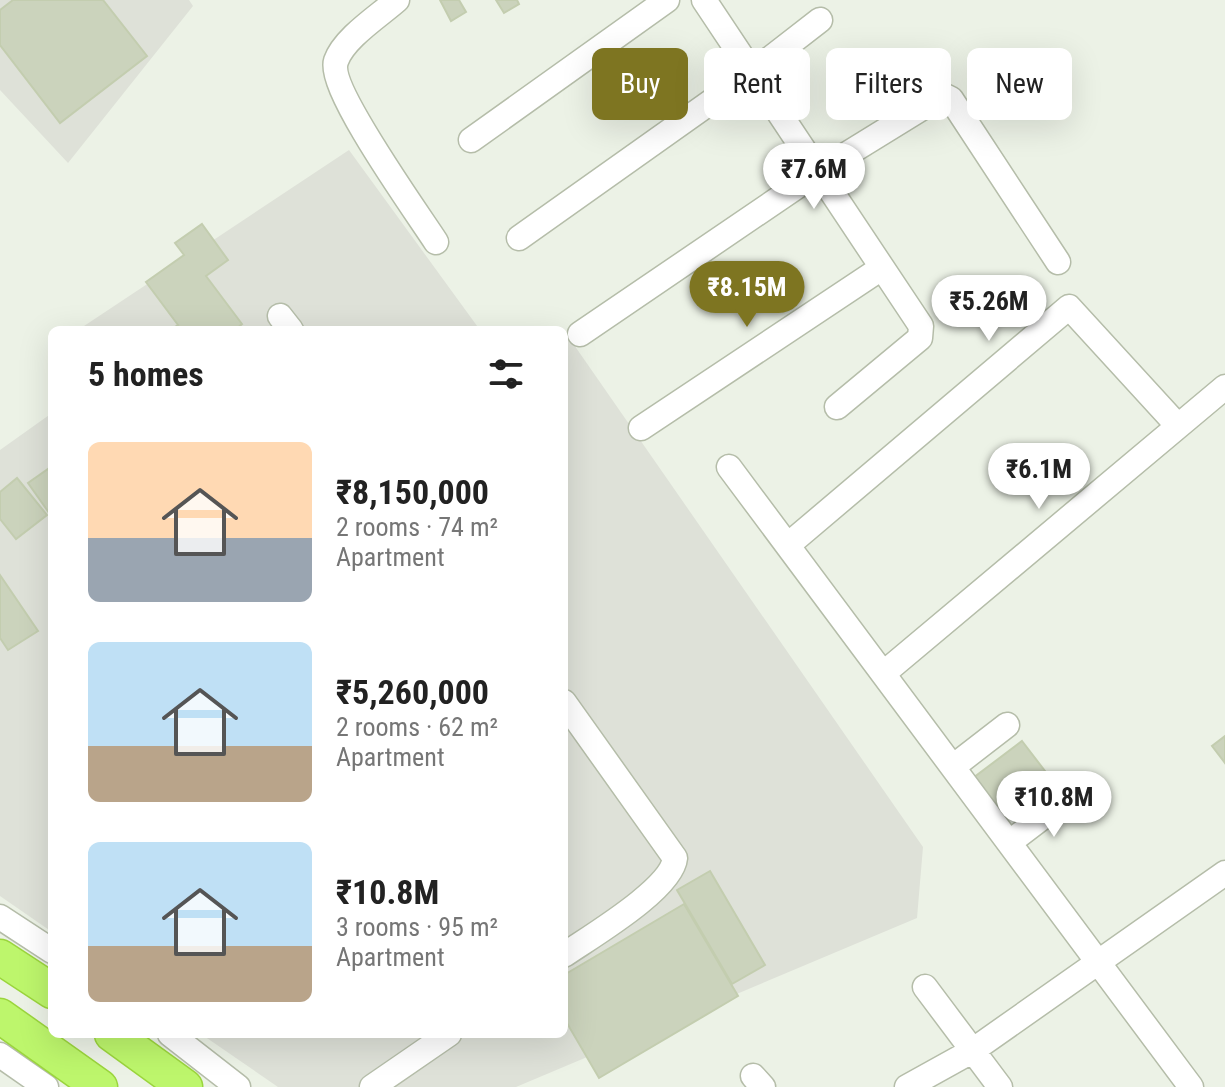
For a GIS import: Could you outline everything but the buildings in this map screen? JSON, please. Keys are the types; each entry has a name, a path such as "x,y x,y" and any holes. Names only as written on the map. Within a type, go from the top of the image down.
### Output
{"highway":[{"path":"0,957 48,988"},
{"path":"0,1016 100,1087"},
{"path":"118,1038 185,1087"}],"street":[{"path":"397,0 345,48 336,62 335,76 349,107 436,242"},
{"path":"471,140 667,0"},
{"path":"704,0 737,48"},
{"path":"784,48 820,20"},
{"path":"580,334 818,172 939,97 947,96 1058,262"},
{"path":"519,238 704,107"},
{"path":"784,120 880,269 921,326 920,338 837,407"},
{"path":"641,428 880,269"},
{"path":"788,545 1069,307 1178,426"},
{"path":"884,673 1225,387"},
{"path":"729,467 1191,1087"},
{"path":"568,708 675,858 674,869 622,916 568,952"},
{"path":"954,766 1007,725"},
{"path":"1010,842 1069,797"},
{"path":"907,1087 972,1051 1225,874"},
{"path":"0,917 48,948"},
{"path":"925,987 1000,1087"},
{"path":"175,1038 238,1087"},
{"path":"372,1087 443,1038"},
{"path":"0,1055 46,1087"}],"shaded area":[{"path":"0,0 189,0 193,6 68,163 0,90"},
{"path":"349,150 477,326 84,326"},
{"path":"568,336 923,847 917,918 516,1087 278,1087 207,1038 568,1038"},
{"path":"48,416 48,929 0,896 0,450"}]}
